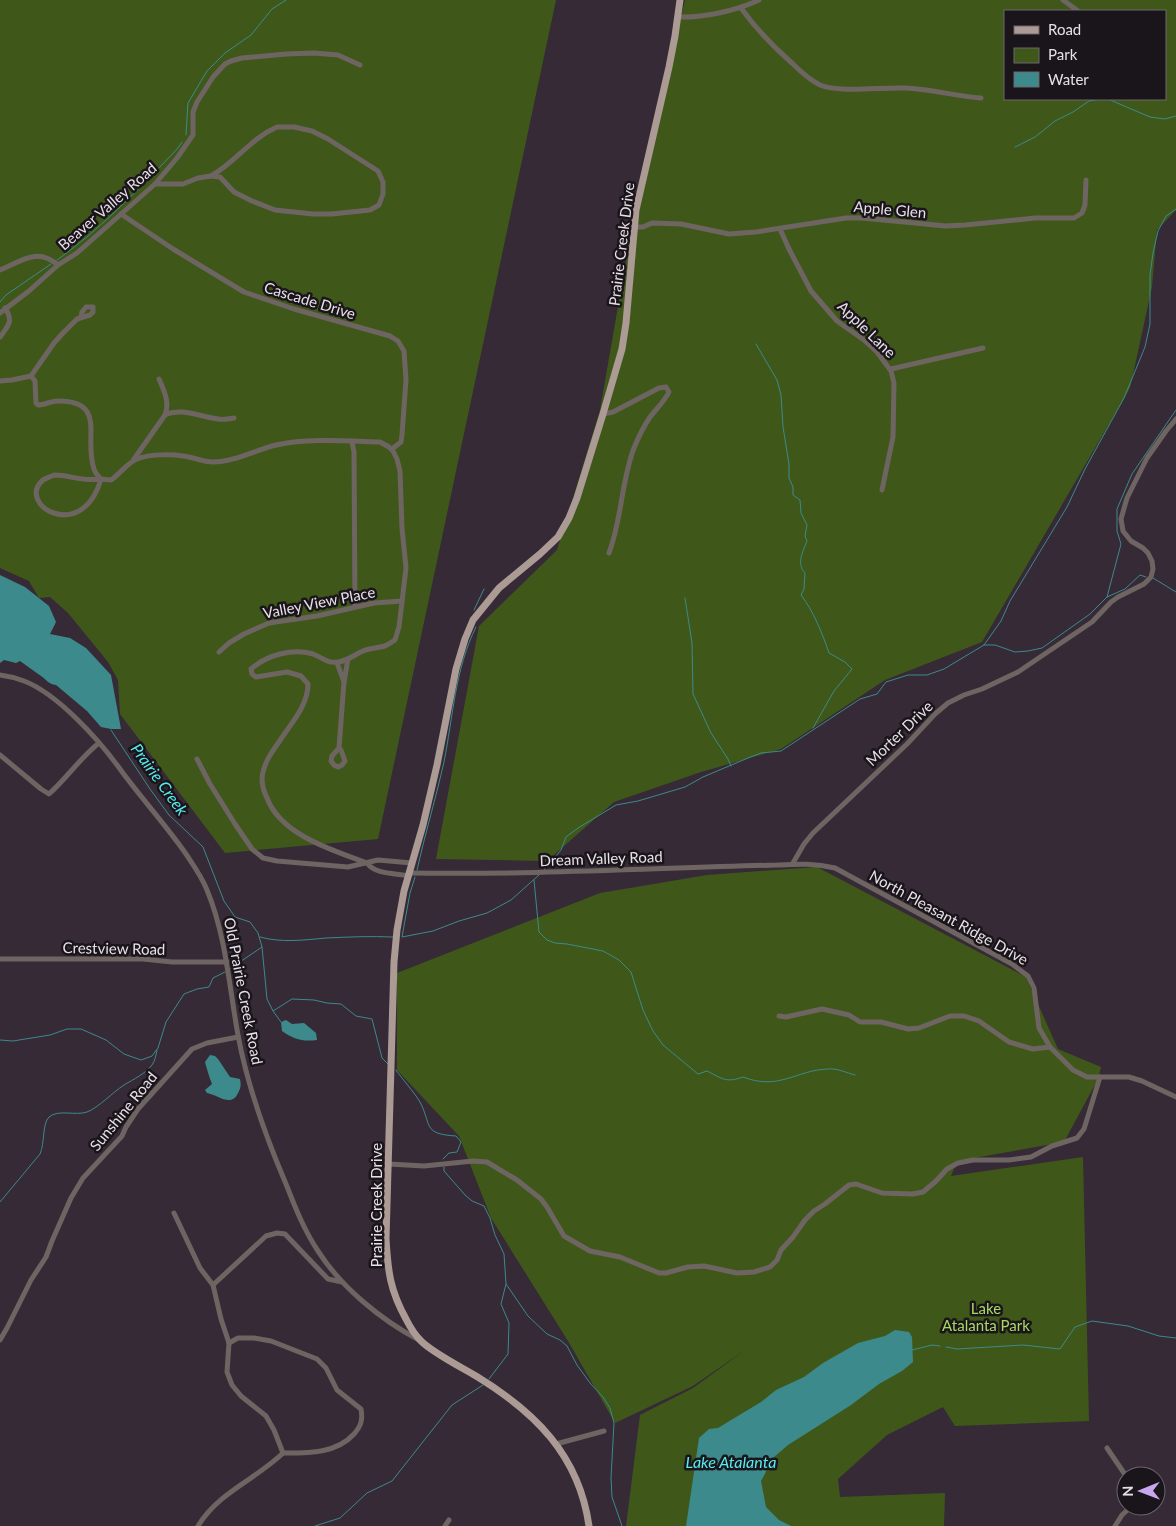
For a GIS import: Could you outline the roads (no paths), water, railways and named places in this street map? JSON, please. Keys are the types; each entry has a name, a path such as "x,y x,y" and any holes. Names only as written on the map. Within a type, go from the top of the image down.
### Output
{"main road":[{"name":"Prairie Creek Drive","path":"589,1526 587,1510 578,1484 565,1458 549,1434 529,1413 508,1396 422,1342 399,1306 392,1289 386,1239 394,962 400,911 437,765 456,669 465,639 473,620 499,588 558,537 569,518 577,498 603,414 622,349 634,227 642,181 673,47 680,0"}],"street":[{"path":"678,17 699,16 741,8 759,0"},
{"path":"1063,0 1077,10"},
{"path":"741,8 776,50 812,80 821,85 847,88 918,89 981,98"},
{"name":"Beaver Valley Road","path":"0,313 77,252 155,184 177,158 192,135 193,112 197,102 213,77 225,64 242,58 314,53 338,55 360,65"},
{"path":"155,184 183,184 198,178 211,176 220,178 234,192 275,210 332,214 370,210 379,205 383,194 383,182 378,171 328,139 312,131 294,126 277,127 267,131 256,138 223,169 211,176"},
{"name":"Apple Glen","path":"634,227 643,227 652,223 681,224 729,234 780,229 846,218 946,226 1035,218 1074,218 1082,213 1085,204 1086,180"},
{"name":"Cascade Drive","path":"121,214 181,254 244,292 286,307 390,336 398,341 404,351 406,380 401,442 392,449"},
{"name":"Apple Lane","path":"780,229 811,291 837,321 864,340 877,352 891,370 894,382 893,437 882,490"},
{"path":"0,270 38,255 47,257 58,266"},
{"path":"0,337 10,323 10,316 6,308"},
{"path":"0,381 31,376 54,343 72,324 81,318"},
{"path":"891,370 983,348"},
{"path":"31,376 34,381 36,403 38,405 56,401 71,403 82,405 89,413 94,470 101,479"},
{"path":"132,462 165,415 167,405 166,393 159,379"},
{"path":"603,414 613,412 659,388 666,388 668,392 666,399 645,427 631,458 615,537 608,553"},
{"path":"165,415 179,412 220,420 234,418"},
{"name":"Morter Drive","path":"794,864 804,844 813,833 948,703 1018,672 1092,622 1111,602 1137,589 1151,576 1153,569 1152,561 1148,553 1130,541 1123,531 1121,519 1127,498 1147,458 1176,419"},
{"path":"101,479 91,501 85,508 76,513 56,514 40,505 36,497 37,488 43,480 54,475 65,475 84,480 101,479 110,480 138,458 167,455 184,456 213,462 227,460 278,445 319,441 380,442 392,449 400,471 402,528 406,568 399,627 395,640 385,646 363,651 337,663 344,682"},
{"path":"352,442 354,452 355,607"},
{"name":"Valley View Place","path":"219,652 244,634 269,623 317,616 374,603 402,601"},
{"name":"Dream Valley Road","path":"337,663 299,651 272,657 251,668 252,674 256,677 287,672 301,676 308,684 308,695 301,708 268,758 262,774 264,791 270,808 283,822 298,833 367,863 370,868 379,872 409,875 794,864"},
{"path":"339,748 344,682 348,659"},
{"name":"Old Prairie Creek Road","path":"0,675 26,681 51,697 76,719 99,743 199,872 207,888 220,931 227,962 238,1037 250,1084 272,1151 300,1218 318,1251 342,1282 381,1316 400,1330 422,1342"},
{"path":"0,755 49,794 63,782 90,750 99,743"},
{"path":"197,759 235,824 252,849 263,858 277,861 348,866 378,860 412,863"},
{"name":"North Pleasant Ridge Drive","path":"794,864 818,864 835,868 1012,964 1028,976 1034,988 1039,1028 1050,1047 1073,1070 1087,1077 1129,1078 1142,1081 1176,1097"},
{"name":"Crestview Road","path":"0,959 143,959 172,962 227,962"},
{"path":"779,1016 786,1017 822,1010 849,1015 860,1022 881,1022 908,1029 920,1028 950,1016 964,1016 979,1021 1009,1042 1033,1049 1050,1047"},
{"name":"Sunshine Road","path":"0,1340 30,1280 46,1257 71,1198 88,1171 122,1136 138,1109 192,1049 207,1043 238,1037"},
{"path":"389,1164 424,1166 473,1161 487,1162 517,1180 541,1199 564,1236 590,1251 620,1257 646,1266 659,1273 704,1266 737,1273 754,1272 770,1267 805,1220 849,1185 856,1184 882,1193 913,1194 923,1192 947,1169 958,1163 973,1160 1009,1160 1031,1157 1052,1146 1077,1138 1084,1129 1100,1077"},
{"path":"174,1213 200,1268 213,1285 220,1319 229,1343 227,1372 232,1385 241,1396 266,1416 283,1453"},
{"path":"213,1285 266,1236 276,1233 285,1234 328,1279 342,1282"},
{"path":"198,1526 224,1496 259,1473 283,1453 320,1452 338,1446 350,1438 360,1427 362,1418 361,1409 337,1390 326,1368 317,1359 271,1341 238,1338 229,1343"},
{"path":"556,1444 604,1431"},
{"path":"1107,1448 1119,1466"},
{"path":"445,1526 449,1520"}],"water":[{"path":"0,575 25,587 49,606 56,622 50,634 70,638 86,648 111,675 121,729 101,727 87,711 56,685 49,683 20,661 16,663 4,660 0,663"},
{"path":"286,1020 292,1024 304,1023 316,1033 317,1040 307,1041 286,1034 282,1031 281,1022"},
{"path":"210,1055 218,1059 230,1077 240,1079 240,1090 233,1099 225,1100 207,1093 205,1090 212,1084 205,1062"},
{"name":"Lake Atalanta","path":"895,1330 909,1332 912,1337 913,1362 851,1405 788,1445 774,1457 761,1481 766,1507 779,1520 791,1526 686,1526 699,1438 709,1429 718,1428 761,1402 776,1390 804,1377 823,1363 858,1343 885,1336"}],"waterway":[{"path":"186,135 188,103 207,71 225,53 251,35 272,9 286,0"},
{"path":"1015,147 1035,137 1055,121 1089,101 1096,100"},
{"path":"1110,100 1150,117 1165,119 1176,116"},
{"path":"57,260 90,235 120,207 182,142"},
{"path":"544,870 561,850 566,837 616,805 638,801 685,787 703,777 761,753 781,751 860,699 877,694 886,682 908,675 927,675 944,669 984,645 1001,621 1010,601 1067,507 1085,469 1124,398 1145,347 1150,324 1150,275 1158,231 1166,216 1176,209"},
{"path":"0,302 6,295 51,264"},
{"path":"756,344 777,380 781,395 789,478 793,487 793,495 800,500 801,513 807,525 805,536 807,541 802,553 801,562 805,573 804,589 801,595 814,615 829,653 845,662 852,669 834,691 813,728"},
{"path":"1107,597 1121,544 1117,531 1117,509 1132,474 1176,410"},
{"path":"984,645 995,645 1015,652 1042,648 1090,614 1107,597 1125,589 1140,575 1146,577"},
{"path":"1153,578 1176,592"},
{"path":"474,610 484,589"},
{"path":"685,598 692,643 693,694 711,733 731,766"},
{"path":"417,870 444,762 463,659 476,627"},
{"name":"Prairie Creek","path":"111,730 169,815 203,847 224,901 235,917 250,922 258,933 262,947 267,999 273,1011 292,999 341,1004 356,1016 372,1019 382,1058 388,1064"},
{"path":"415,877 402,937 433,931 487,913 511,900 539,875"},
{"path":"534,880 539,932 547,940 555,943 603,951 619,960 631,972 643,1010 653,1031 663,1045 698,1074 707,1071 725,1079 732,1080 743,1077 767,1082 828,1069 855,1075"},
{"path":"260,937 276,940 393,937"},
{"path":"231,968 262,947"},
{"path":"0,1040 13,1041 50,1035 67,1029 81,1029 106,1040 124,1054 141,1060 152,1056 158,1048 166,1022 184,994 209,987 213,978 225,972"},
{"path":"273,1011 281,1022"},
{"path":"0,1202 40,1154 45,1124 49,1117 57,1113 83,1113 101,1104 120,1088 146,1071 153,1063 157,1050"},
{"name":"Prairie Creek","path":"396,1070 420,1102 430,1127 438,1133 456,1136 461,1142 457,1152 449,1153 443,1159"},
{"name":"Prairie Creek","path":"444,1167 444,1171 465,1195 472,1201 484,1206 504,1254 506,1284 528,1316 547,1334 560,1340 567,1346 577,1365 610,1408 614,1423 611,1478 612,1497 622,1526"},
{"path":"489,1379 508,1354 509,1323 501,1304 506,1284"},
{"path":"946,1347 957,1349 1023,1345 1060,1349 1075,1327 1092,1321 1128,1326 1159,1336 1176,1338"},
{"path":"912,1350 932,1345 940,1346"},
{"path":"315,1526 340,1518 367,1493 392,1481 452,1405 483,1385"}],"park label":[{"name":"Lake Atalanta Park","path":"986,1316"}]}
